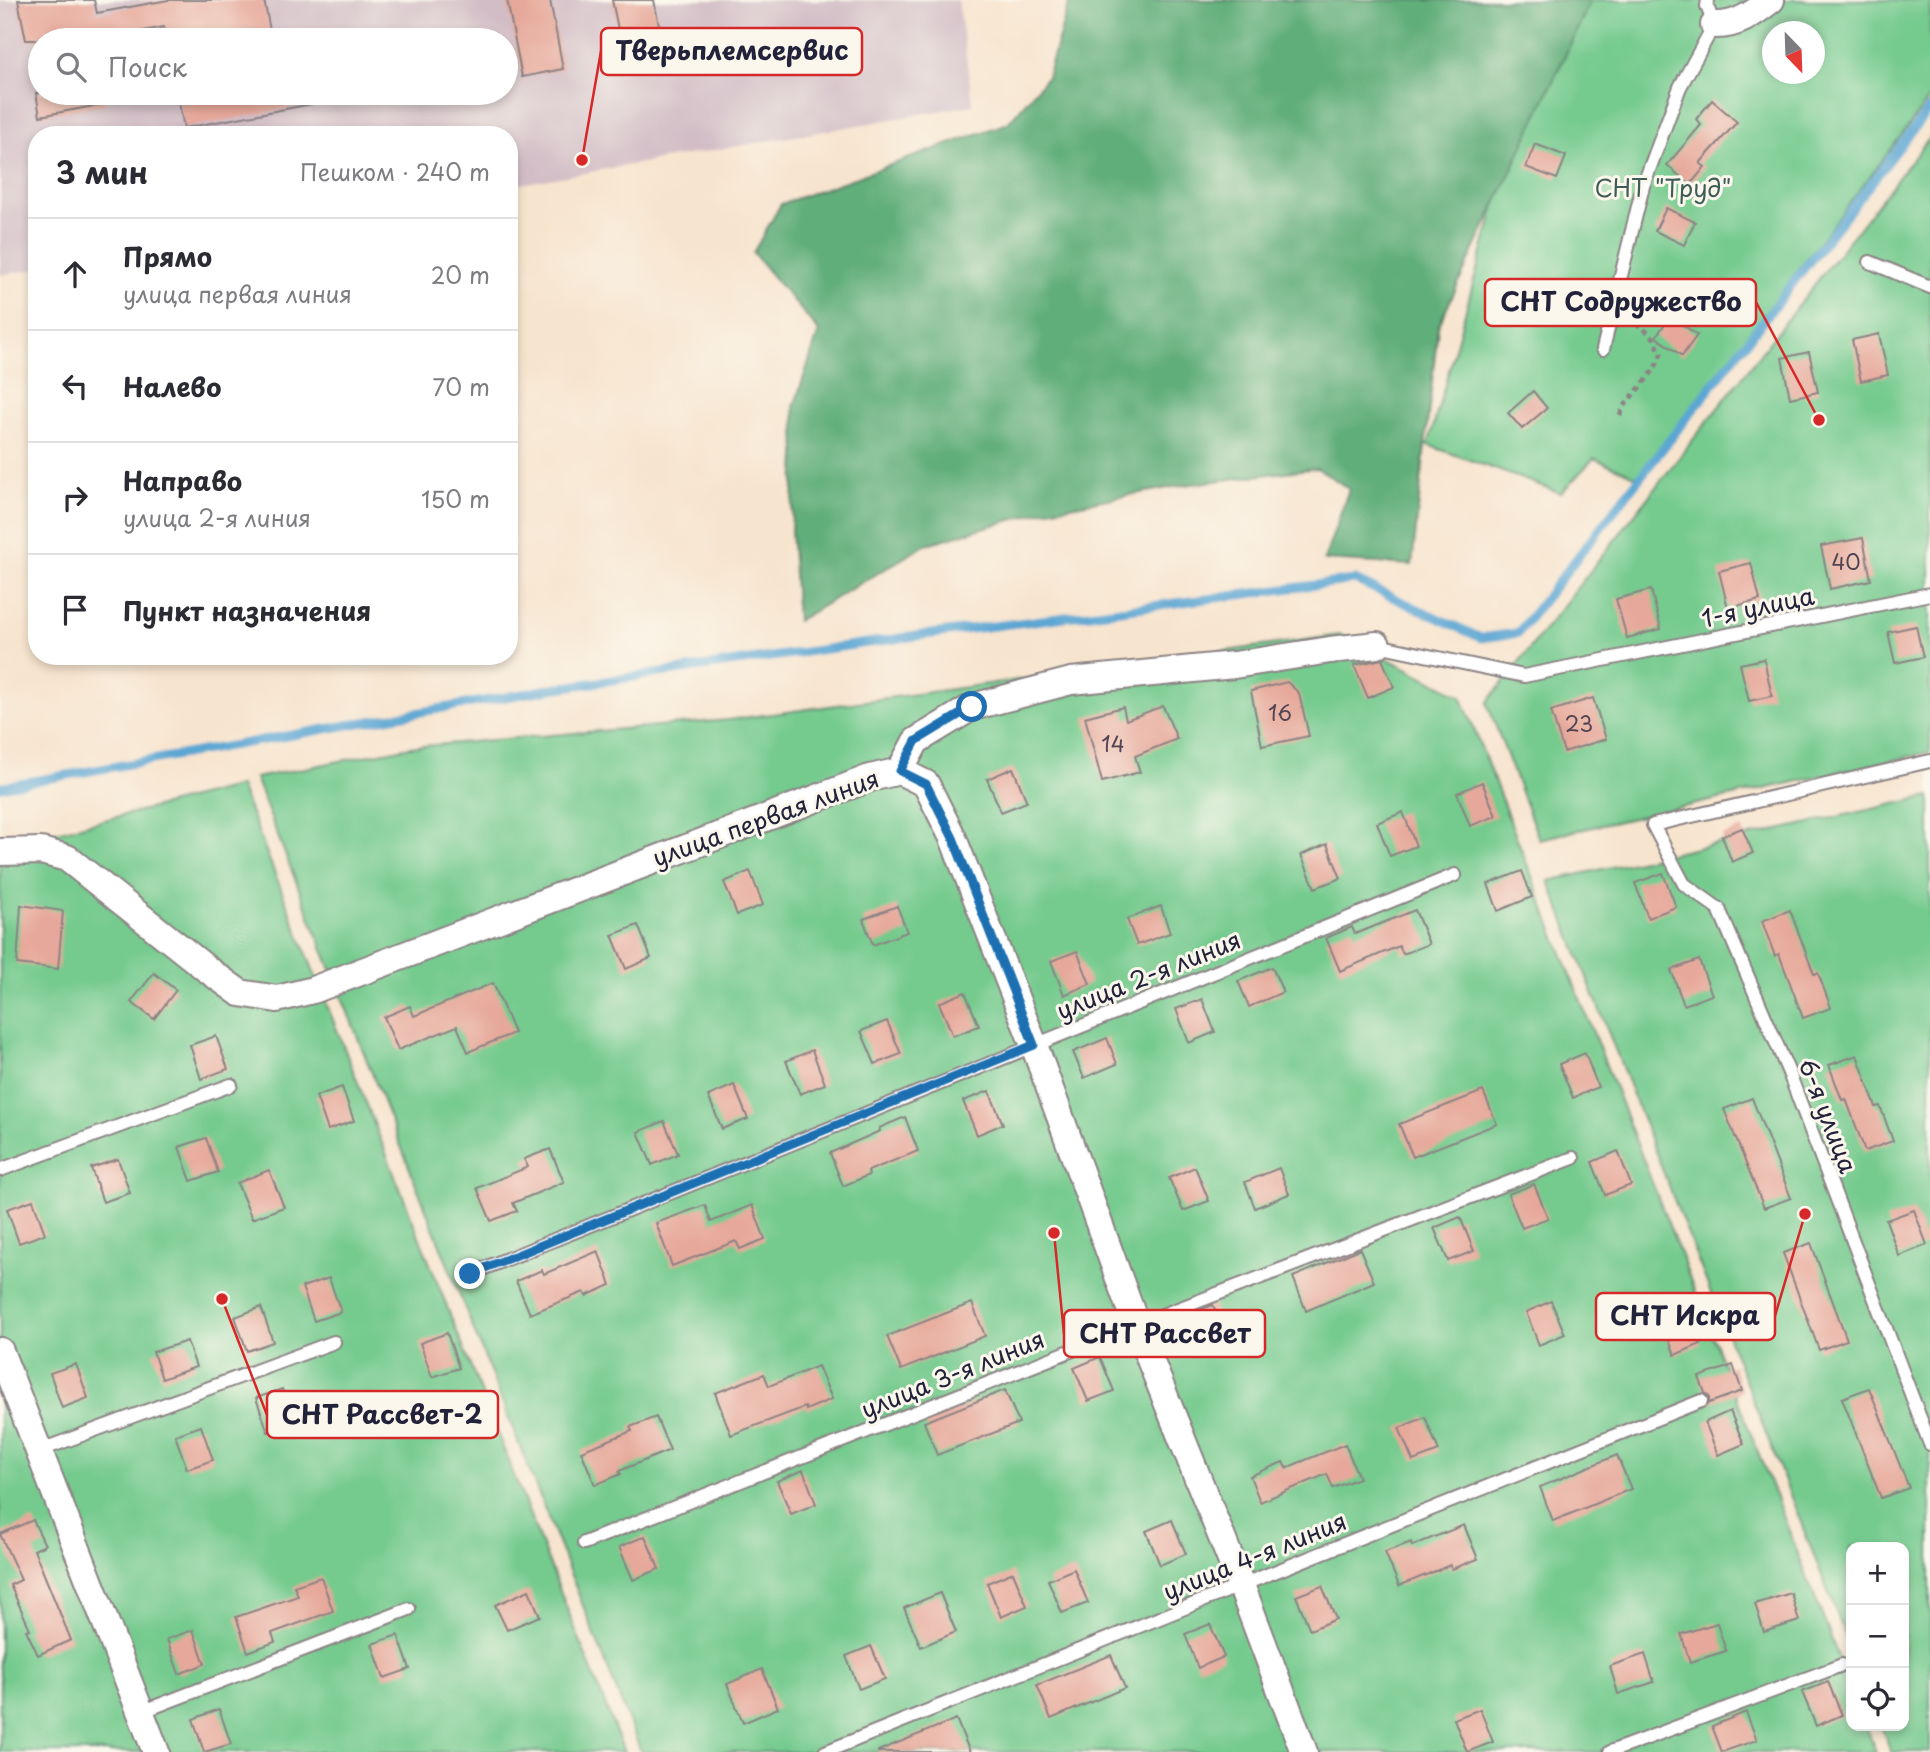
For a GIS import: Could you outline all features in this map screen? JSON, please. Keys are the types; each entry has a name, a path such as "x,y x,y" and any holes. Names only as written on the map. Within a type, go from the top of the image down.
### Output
{"street":[{"path":"1711,12 1729,25 1752,15 1770,0"},
{"name":"улица первая линия","path":"0,852 41,851 67,858 240,993 277,999 313,990 870,778 900,771 916,741 972,707 1070,681 1234,665 1377,645"},
{"path":"900,771 926,784 953,838 1034,1045 1136,1325 1241,1585 1304,1752"},
{"path":"0,1351 156,1752"}],"lane":[{"path":"1603,349 1643,186 1679,87 1711,12"},
{"path":"1870,262 1930,287"},
{"name":"1-я улица","path":"1377,645 1524,676 1930,594"},
{"name":"6-я улица","path":"1930,761 1653,825 1684,884 1719,909 1789,1073 1930,1444"},
{"name":"улица 2-я линия","path":"470,1274 1455,876"},
{"path":"0,1170 231,1085"},
{"name":"улица 3-я линия","path":"584,1543 1136,1325 1573,1158"},
{"path":"38,1451 334,1342"},
{"name":"улица 4-я линия","path":"825,1752 1702,1401"},
{"path":"141,1712 409,1609"},
{"path":"1610,1752 1842,1665"}],"path":[{"path":"1613,310 1652,335 1658,342 1661,353 1656,369 1625,405 1620,415"}],"shaded area":[{"path":"0,0 958,0 973,105 518,184 518,126 28,126 28,270 0,275"}],"green space":[{"path":"1070,0 1591,0 1438,327 1412,565 1324,560 1349,489 1317,468 1184,485 1043,511 927,544 797,621 791,530 796,455 794,407 819,331 753,253 781,204 1008,123 1047,77"},
{"name":"СНТ \"Труд\"","path":"1578,0 1930,0 1930,98 1639,478 1594,458 1561,493 1428,445 1517,127"},
{"path":"1930,137 1930,752 1539,839 1487,703"},
{"path":"1341,635 1461,696 1846,1676 1846,1731 1868,1731 1876,1752 641,1752 255,778 410,747 728,720"},
{"path":"240,786 624,1752 0,1752 0,846"},
{"path":"1930,796 1930,1752 1891,1752 1883,1731 1909,1731 1909,1542 1846,1542 1846,1637 1549,881"}],"building":[{"path":"18,0 94,0 97,13 168,0 264,0 270,28 28,28 26,40"},
{"path":"507,0 550,0 563,69 522,77 518,56 518,28 512,28"},
{"path":"612,0 654,0 661,36 621,44"},
{"path":"1712,100 1737,122 1700,163 1705,167 1690,185 1667,165 1701,125 1696,119"},
{"path":"38,105 100,105 40,116"},
{"path":"179,105 307,105 195,126 184,126"},
{"path":"1535,144 1566,156 1557,179 1526,167"},
{"path":"1666,208 1695,222 1684,245 1655,231"},
{"path":"1670,316 1697,335 1682,356 1656,337"},
{"path":"1879,334 1888,375 1861,381 1852,340"},
{"path":"1809,352 1818,392 1790,398 1782,358"},
{"path":"1533,391 1547,408 1522,429 1508,413"},
{"path":"1863,538 1871,580 1830,589 1821,546"},
{"path":"1751,563 1760,600 1728,608 1719,571"},
{"path":"1651,590 1661,629 1627,638 1616,599"},
{"path":"1916,626 1923,657 1895,663 1888,632"},
{"path":"1382,659 1394,687 1368,698 1354,665"},
{"path":"1764,659 1772,696 1749,701 1740,664"},
{"path":"1287,682 1299,693 1309,736 1262,746 1251,691"},
{"path":"1593,698 1606,739 1564,752 1551,711"},
{"path":"1163,706 1177,739 1135,756 1140,772 1102,782 1085,717 1123,707 1126,720"},
{"path":"1013,768 1027,802 1001,812 987,779"},
{"path":"1482,782 1496,816 1470,826 1457,793"},
{"path":"1403,812 1416,846 1390,856 1377,823"},
{"path":"1742,828 1753,853 1732,862 1722,836"},
{"path":"1327,844 1341,878 1315,888 1301,855"},
{"path":"750,871 763,905 737,915 724,882"},
{"path":"1522,871 1532,897 1498,911 1488,884"},
{"path":"1663,873 1676,907 1648,918 1635,883"},
{"path":"21,905 63,911 58,969 17,964"},
{"path":"897,906 907,932 873,945 863,919"},
{"path":"1161,906 1170,933 1137,945 1127,919"},
{"path":"1415,910 1429,944 1403,954 1399,946 1340,971 1326,938 1352,927 1355,934"},
{"path":"1790,910 1814,974 1818,973 1831,1008 1803,1018 1779,954 1775,956 1762,921"},
{"path":"638,925 651,958 626,969 612,935"},
{"path":"1077,951 1090,984 1064,995 1051,961"},
{"path":"1699,960 1712,995 1684,1005 1671,970"},
{"path":"1272,967 1283,992 1249,1007 1238,981"},
{"path":"154,973 176,990 154,1019 131,1002"},
{"path":"493,983 514,1033 468,1052 457,1026 398,1050 384,1017 410,1006 414,1016"},
{"path":"965,992 979,1026 953,1036 939,1003"},
{"path":"1202,999 1215,1032 1189,1043 1176,1009"},
{"path":"887,1021 901,1054 875,1064 861,1031"},
{"path":"216,1036 228,1069 201,1079 190,1045"},
{"path":"1107,1038 1117,1064 1084,1078 1073,1052"},
{"path":"812,1050 825,1084 800,1094 786,1061"},
{"path":"1585,1053 1598,1087 1573,1098 1559,1064"},
{"path":"1857,1055 1876,1107 1880,1106 1893,1141 1865,1151 1846,1099 1842,1100 1829,1065"},
{"path":"734,1085 748,1119 722,1129 708,1096"},
{"path":"342,1087 354,1121 328,1130 316,1096"},
{"path":"989,1091 1003,1124 977,1135 963,1101"},
{"path":"1483,1091 1497,1124 1413,1157 1399,1124"},
{"path":"1752,1098 1791,1198 1764,1208 1724,1109"},
{"path":"905,1117 918,1151 868,1171 869,1175 843,1186 830,1153"},
{"path":"664,1121 678,1154 652,1165 638,1132"},
{"path":"206,1138 218,1172 191,1181 179,1147"},
{"path":"550,1149 564,1182 513,1203 517,1211 491,1221 477,1188 528,1167 524,1159"},
{"path":"1618,1151 1631,1185 1605,1195 1592,1162"},
{"path":"118,1159 130,1193 103,1202 91,1168"},
{"path":"1195,1167 1209,1201 1183,1211 1169,1178"},
{"path":"1279,1168 1289,1194 1255,1208 1245,1182"},
{"path":"269,1170 284,1207 252,1219 237,1183"},
{"path":"1534,1184 1548,1218 1522,1228 1508,1194"},
{"path":"33,1200 45,1234 19,1243 7,1209"},
{"path":"705,1205 711,1222 752,1205 765,1239 740,1249 736,1241 672,1266 656,1223"},
{"path":"1914,1210 1927,1245 1899,1256 1886,1220"},
{"path":"1460,1217 1474,1251 1448,1261 1434,1228"},
{"path":"1811,1243 1847,1340 1819,1350 1783,1253"},
{"path":"1360,1249 1374,1282 1306,1311 1293,1277"},
{"path":"598,1251 611,1285 586,1296 584,1292 530,1314 516,1281 542,1270 544,1274"},
{"path":"329,1278 341,1312 314,1321 302,1287"},
{"path":"1551,1301 1565,1334 1539,1345 1526,1312"},
{"path":"972,1303 985,1336 901,1370 887,1336"},
{"path":"1213,1305 1225,1337 1200,1347 1186,1315"},
{"path":"261,1307 273,1342 247,1351 235,1317"},
{"path":"1687,1311 1701,1344 1675,1355 1661,1321"},
{"path":"447,1333 459,1368 432,1377 420,1343"},
{"path":"187,1341 196,1367 162,1379 153,1352"},
{"path":"1100,1357 1114,1391 1088,1401 1074,1368"},
{"path":"76,1364 88,1398 62,1408 50,1373"},
{"path":"1733,1365 1742,1391 1709,1403 1709,1397 1699,1377"},
{"path":"818,1366 832,1399 731,1435 715,1393 764,1374 769,1386"},
{"path":"1869,1388 1909,1488 1881,1498 1842,1398"},
{"path":"282,1389 294,1423 268,1432 256,1398"},
{"path":"1005,1390 1019,1423 937,1455 924,1422"},
{"path":"1730,1411 1744,1444 1718,1455 1705,1422"},
{"path":"656,1417 670,1450 619,1471 621,1474 595,1485 581,1451 632,1431 630,1427"},
{"path":"1425,1417 1439,1451 1413,1461 1399,1428"},
{"path":"201,1426 213,1460 187,1469 175,1435"},
{"path":"1345,1444 1359,1478 1333,1488 1327,1474 1260,1502 1250,1476 1283,1462 1286,1468"},
{"path":"1617,1455 1631,1489 1553,1521 1540,1487"},
{"path":"803,1470 816,1504 791,1514 777,1481"},
{"path":"33,1520 45,1545 34,1550 71,1640 38,1655 26,1630 30,1629 10,1585 21,1580 0,1534"},
{"path":"1172,1520 1186,1554 1160,1565 1146,1531"},
{"path":"1464,1525 1478,1559 1452,1569 1450,1565 1399,1586 1385,1552 1411,1542 1412,1546"},
{"path":"645,1536 659,1569 633,1580 619,1547"},
{"path":"1074,1569 1088,1603 1062,1613 1048,1580"},
{"path":"1013,1572 1027,1606 1001,1617 987,1583"},
{"path":"321,1577 333,1611 272,1633 275,1642 248,1652 236,1617 298,1596 294,1586"},
{"path":"1322,1586 1336,1619 1310,1630 1296,1596"},
{"path":"529,1590 540,1616 507,1630 495,1605"},
{"path":"940,1593 956,1632 921,1647 904,1608"},
{"path":"1791,1593 1799,1621 1764,1632 1755,1604"},
{"path":"1717,1623 1726,1651 1690,1662 1681,1634"},
{"path":"1210,1624 1224,1657 1198,1668 1185,1634"},
{"path":"193,1630 205,1664 179,1674 167,1639"},
{"path":"398,1635 410,1669 384,1678 372,1644"},
{"path":"871,1646 885,1679 859,1689 846,1656"},
{"path":"1645,1654 1654,1682 1618,1694 1610,1666"},
{"path":"1111,1655 1125,1688 1051,1719 1037,1685"},
{"path":"762,1669 778,1708 743,1723 727,1684"},
{"path":"1828,1682 1842,1715 1816,1726 1802,1692"},
{"path":"219,1709 231,1744 204,1752 193,1719"},
{"path":"1480,1709 1493,1742 1467,1752 1454,1719"},
{"path":"1746,1712 1757,1740 1722,1752 1712,1726"},
{"path":"956,1719 970,1752 878,1752 878,1751"}],"waterway":[{"path":"0,787 550,689 916,636 1355,580 1481,638 1518,633 1930,108"}],"place":[{"name":"Тверьплемсервис","path":"582,160"},
{"name":"СНТ Содружество","path":"1819,420"},
{"name":"СНТ Искра","path":"1805,1214"},
{"name":"СНТ Рассвет","path":"1054,1233"},
{"name":"СНТ Рассвет-2","path":"222,1299"}],"route":[{"path":"470,1274 1034,1045 953,838 926,784 900,771 916,741 972,707"}]}
